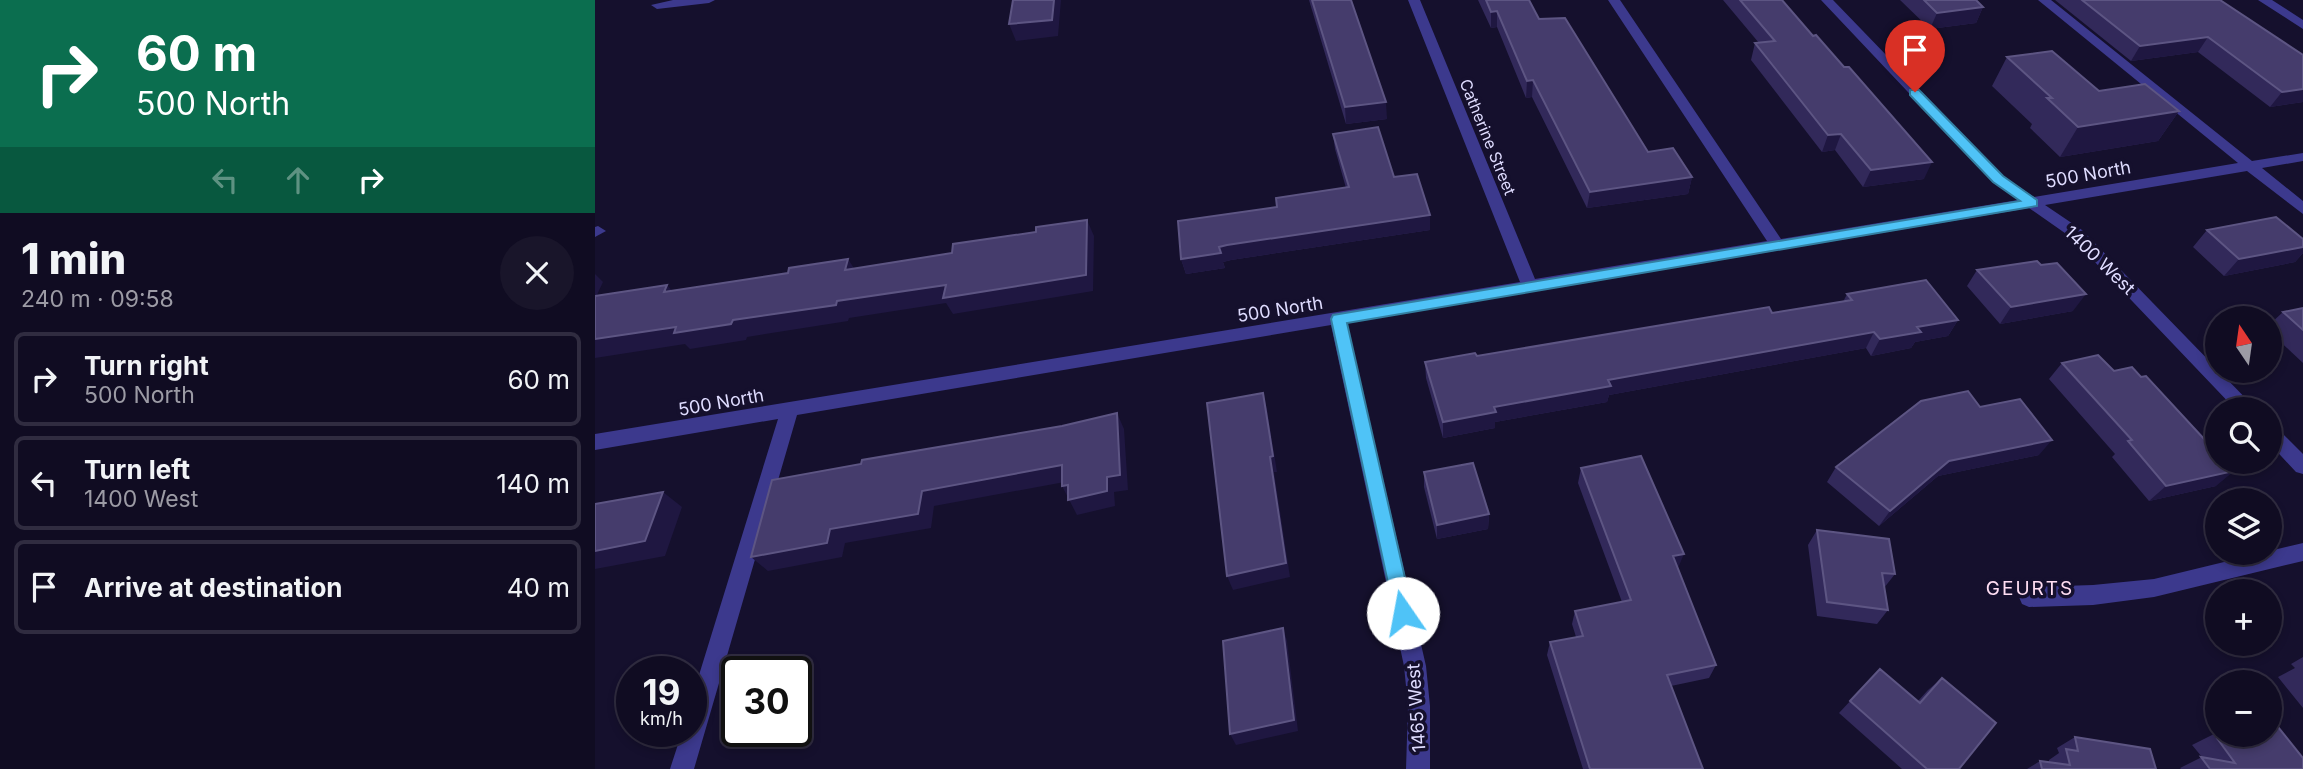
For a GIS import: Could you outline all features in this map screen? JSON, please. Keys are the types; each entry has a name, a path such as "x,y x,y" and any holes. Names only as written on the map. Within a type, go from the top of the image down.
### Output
{"street":[{"path":"657,5 709,0"},
{"name":"Catherine Street","path":"1414,0 1529,287"},
{"path":"1614,0 1777,245"},
{"name":"1400 West","path":"1827,0 1998,179 2077,234 2235,397"},
{"path":"2044,0 2303,209"},
{"path":"2264,0 2303,25"},
{"name":"500 North","path":"595,442 2303,157"},
{"name":"1465 West","path":"1338,319 1415,666 1419,706 1418,769"},
{"path":"683,769 790,410"},
{"path":"2282,445 2303,467"},
{"path":"2029,597 2093,595 2154,588 2303,552"}],"building":[{"path":"1013,0 1054,0 1052,20 1009,24"},
{"path":"1312,0 1351,0 1386,102 1345,107"},
{"path":"1486,0 1529,0 1539,19 1565,18 1648,152 1673,148 1692,177 1590,192 1533,80 1527,81 1497,11 1491,12"},
{"path":"1740,0 1782,0 1844,67 1849,67 1932,162 1871,170 1841,134 1828,135 1755,43 1775,41"},
{"path":"1924,0 1976,0 1983,7 1937,13"},
{"path":"2082,0 2220,0 2303,55 2303,89 2282,92 2208,37 2140,46"},
{"path":"2052,51 2099,91 2145,84 2179,111 2078,127 2047,98 2052,98 2007,57"},
{"path":"1378,127 1394,177 1417,174 1430,215 1227,245 1219,247 1221,253 1181,259 1178,221 1277,207 1276,198 1349,187 1333,134"},
{"path":"2276,217 2303,239 2303,247 2239,259 2207,230"},
{"path":"1087,220 1086,275 943,298 946,285 837,301 836,305 733,320 731,324 674,333 676,327 595,339 595,296 667,285 664,292 788,273 789,268 848,259 845,270 952,253 953,244 1036,232 1036,227"},
{"path":"2037,261 2041,265 2057,263 2086,294 2011,307 1977,270"},
{"path":"1926,280 1958,320 1917,327 1921,332 1880,339 1874,332 1608,380 1611,386 1494,407 1496,412 1443,422 1425,362 1475,353 1477,356 1769,307 1772,313 1852,300 1847,294"},
{"path":"2303,308 2303,330 2283,312"},
{"path":"2098,355 2114,371 2132,367 2141,377 2146,376 2205,440 2205,474 2220,474 2166,486 2128,441 2132,440 2062,363"},
{"path":"1968,391 1980,407 2020,399 2052,440 1949,461 1890,511 1836,467 1921,401"},
{"path":"1263,393 1286,563 1227,576 1207,403"},
{"path":"1117,413 1120,475 1107,477 1107,491 1068,500 1068,485 1062,486 1062,465 922,491 918,514 830,529 827,543 751,557 772,480 861,464 862,460 1062,426"},
{"path":"1641,456 1684,554 1673,556 1716,665 1667,675 1703,769 1590,769 1550,642 1583,636 1575,611 1631,600 1581,468"},
{"path":"1473,463 1489,514 1437,525 1424,472"},
{"path":"663,492 645,541 595,551 595,504"},
{"path":"1817,530 1889,539 1895,574 1882,573 1888,610 1827,602"},
{"path":"1283,628 1294,720 1230,734 1223,641"},
{"path":"1880,669 1920,703 1942,678 1996,723 1959,769 1927,769 1850,701"},
{"path":"2282,732 2303,758 2303,769 2210,769 2201,757 2235,763 2223,747 2282,747"},
{"path":"2075,737 2150,749 2156,769 2042,769 2040,761 2070,765 2066,749 2078,751"}],"district":[{"name":"GEURTS","path":"2030,588"}],"route":[{"path":"1403,613 1338,319 2032,203 1998,179 1915,92"}]}
